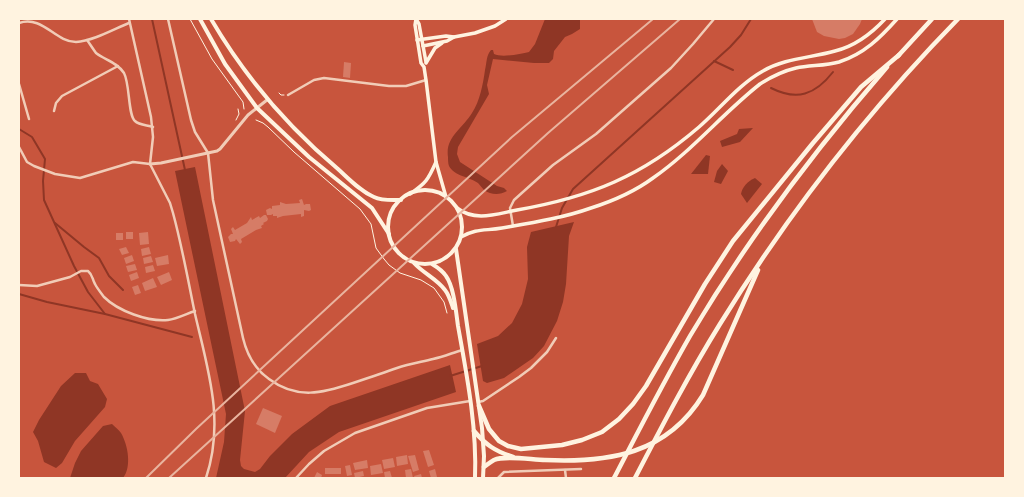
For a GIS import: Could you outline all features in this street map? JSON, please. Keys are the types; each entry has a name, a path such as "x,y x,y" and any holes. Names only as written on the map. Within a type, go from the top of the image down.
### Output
{"highway":[{"path":"614,478 654,401 706,310 765,221 833,132 898,55 932,19"},
{"path":"636,478 673,406 719,325 768,250 813,187 854,136 906,74 958,19"},
{"path":"479,404 489,429 499,440 508,446 521,449 562,445 582,440 602,432 619,419 633,404 646,386 705,284 733,241 861,87 898,55"},
{"path":"484,467 498,459 516,458 564,461 595,460 642,449 670,433 688,416 703,395 754,277 768,250"},
{"path":"474,431 483,441 498,452 516,458"}],"main road":[{"path":"200,19 225,64 257,108 309,157 372,208 389,234 394,248 400,255 414,263 424,265 446,258 456,249"},
{"path":"211,19 234,56 267,100 311,146 360,188 375,198 401,200"},
{"path":"416,19 419,24 426,62"},
{"path":"416,19 415,25 417,40 421,62 424,67 436,162 446,197"},
{"path":"424,67 435,48 444,42 454,37 475,33 495,26 506,19"},
{"path":"410,194 428,190 438,192 466,214 476,216 528,208 578,196 623,178 649,164 677,145 762,71 782,62 830,53 848,47 870,34 885,19"},
{"path":"461,237 475,230 513,226 575,213 632,191 662,172 768,78 786,71 837,62 858,54 876,42 897,19"},
{"path":"417,40 446,36 454,37"},
{"path":"418,46 444,42"},
{"path":"389,234 389,222 395,206 424,184 436,162"},
{"path":"457,208 462,221 461,237 456,249 456,257 479,404 483,441 483,478"},
{"path":"414,263 420,270 433,278 446,291 456,317"},
{"path":"431,264 439,268 446,276 450,287 463,352 474,431 475,478"}],"street":[{"path":"129,19 153,127 150,164 170,203 173,213 212,390 215,415 215,433 213,452 206,478"},
{"path":"168,19 191,120 195,132 208,153 213,200 245,344 254,364 268,378 281,386 293,391 310,393 323,392 402,366 463,352"},
{"path":"513,226 510,211 514,200 553,165 596,134 671,68 714,19"},
{"path":"19,23 27,20 34,22 54,32 63,39 75,42 87,40 130,23"},
{"path":"87,40 96,52 114,63 124,73 128,86 132,118 135,121 153,127"},
{"path":"54,111 56,103 62,96 118,66"},
{"path":"287,95 314,80 324,78 389,86 406,86 426,80"},
{"path":"19,84 29,119"},
{"path":"19,147 27,162 34,166 47,172 80,178 133,162 150,164 161,163 197,156 220,149 248,115 267,100"},
{"path":"19,285 37,286 70,277 85,270 90,272 95,284 104,297 128,312 167,320 195,311"},
{"path":"479,404 519,377 547,352 556,338"},
{"path":"296,478 324,451 355,433 427,408 470,401"},
{"path":"498,478 504,472 580,469"},
{"path":"565,470 566,478"}],"path":[{"path":"190,19 212,58 243,102 244,109"},
{"path":"279,93 287,95"},
{"path":"236,120 238,109"},
{"path":"256,120 268,127 294,152 360,209 371,224 376,248 389,265 400,273 421,280 434,288 444,302 447,313"}],"shaded area":[{"path":"545,19 580,19 580,29 565,37 554,51 553,59 549,63 493,59 487,85 489,94 458,147 457,154 460,162 507,191 493,194 484,190 478,183 458,174 451,169 448,162 449,144 472,113 477,103 482,87 489,52 493,50 494,54 502,56 529,52 535,44"},
{"path":"753,128 740,142 722,147 720,141 737,134 739,129"},
{"path":"706,155 710,156 708,174 691,174"},
{"path":"722,164 728,171 721,184 714,182 717,171"},
{"path":"195,167 245,411 240,460 241,466 244,469 255,472 260,469 270,456 292,434 330,406 450,365 456,392 339,432 309,452 285,478 216,478 224,442 226,414 175,171"},
{"path":"755,178 762,184 747,203 741,194 746,184"},
{"path":"574,222 569,236 566,284 563,302 557,321 544,346 533,358 504,378 487,383 483,381 477,344 498,336 512,323 522,304 528,279 527,247 531,232"},
{"path":"75,373 86,373 90,381 98,384 107,399 105,407 75,441 62,463 56,468 44,462 38,441 33,432 61,386"},
{"path":"112,424 121,433 126,444 128,462 126,473 123,478 70,478 81,451 103,426"}],"building":[{"path":"812,19 862,19 853,34 839,39 824,36 817,32"},
{"path":"344,62 351,63 350,78 343,77"},
{"path":"302,199 304,205 310,204 311,210 304,210 304,216 301,217 301,214 277,218 277,216 273,216 273,214 267,215 266,210 270,208 272,209 272,206 280,205 280,202 286,204 300,203 299,200"},
{"path":"266,215 268,219 261,226 262,228 241,239 242,242 240,244 236,239 235,241 230,242 228,237 233,234 231,229 233,227 235,230 247,223 251,217 252,220 259,216 260,218"},
{"path":"126,232 133,232 133,239 126,239"},
{"path":"148,232 149,244 140,245 139,233"},
{"path":"116,233 123,233 123,240 116,240"},
{"path":"126,247 129,253 122,255 119,249"},
{"path":"149,247 151,254 142,256 141,249"},
{"path":"132,255 134,261 126,264 124,258"},
{"path":"168,255 169,264 157,266 155,258"},
{"path":"151,256 153,262 144,264 143,258"},
{"path":"135,264 137,270 128,272 126,266"},
{"path":"153,265 155,271 146,273 145,267"},
{"path":"137,272 139,278 131,281 129,275"},
{"path":"169,272 172,280 161,285 157,277"},
{"path":"153,278 157,287 145,291 142,283"},
{"path":"138,285 141,293 135,295 132,287"},
{"path":"263,408 282,416 275,433 256,424"},
{"path":"429,450 434,465 428,467 423,451"},
{"path":"407,455 408,464 397,466 396,457"},
{"path":"415,455 419,470 413,472 408,456"},
{"path":"393,458 395,467 384,469 382,460"},
{"path":"367,460 368,468 355,470 353,463"},
{"path":"381,464 383,473 371,475 370,466"},
{"path":"350,465 352,475 347,476 345,466"},
{"path":"325,468 341,468 341,474 325,474"},
{"path":"411,469 413,478 406,478 405,470"},
{"path":"435,469 437,477 431,478 429,471"},
{"path":"363,471 364,476 355,478 354,473"},
{"path":"390,471 392,478 385,478 384,472"},
{"path":"317,472 322,475 321,478 314,478"},
{"path":"421,474 422,478 415,478 414,476"}],"waterway":[{"path":"152,19 185,170"},
{"path":"556,227 562,208 573,189 730,47 741,35 751,19"},
{"path":"714,61 733,70"},
{"path":"771,88 789,94 805,94 819,86 833,72"},
{"path":"19,129 32,137 45,159 43,181 44,200 74,266 88,292 105,314"},
{"path":"55,223 99,258 109,276 123,290"},
{"path":"19,294 47,302 105,314 192,337"},
{"path":"450,376 482,366"}],"railway":[{"path":"146,478 196,429 512,137 653,19"},
{"path":"169,478 548,133 680,19"}]}
